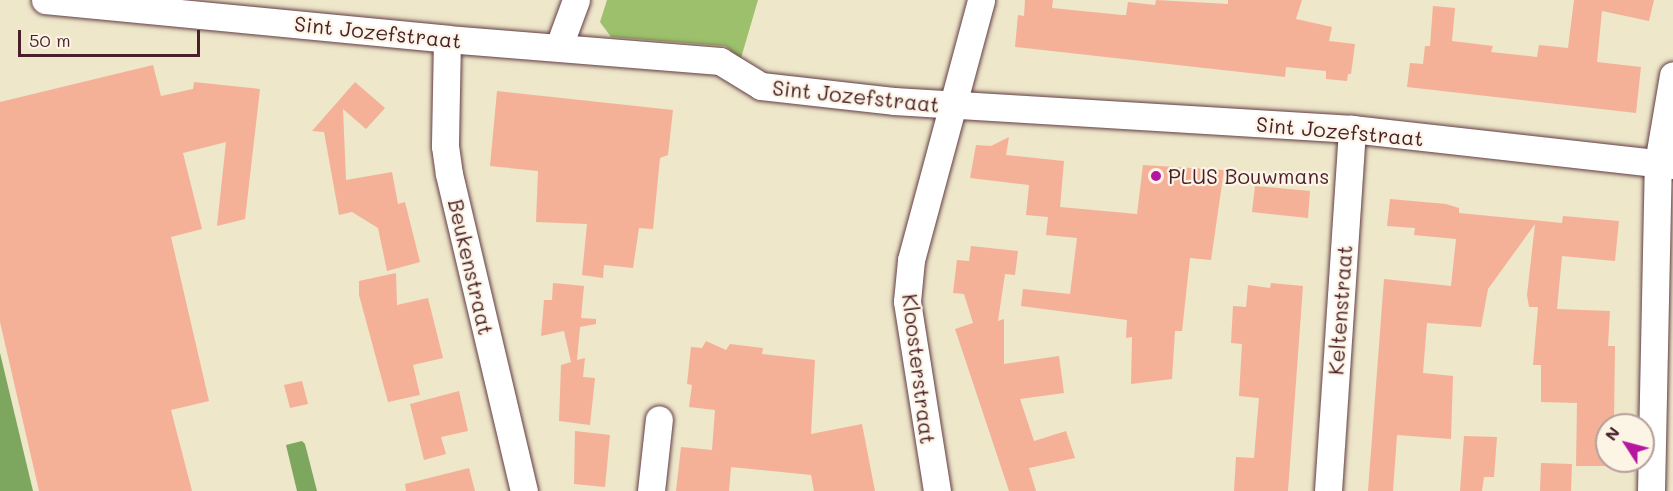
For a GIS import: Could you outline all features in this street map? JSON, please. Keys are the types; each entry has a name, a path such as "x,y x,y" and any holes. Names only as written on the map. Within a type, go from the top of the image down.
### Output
{"street":[{"name":"Sint Jozefstraat","path":"45,0 123,3 447,39 559,46 720,61 761,86 951,107 1352,129 1665,164"},
{"path":"559,46 576,0"},
{"name":"Kloosterstraat","path":"937,491 907,301 911,260 981,0"},
{"name":"Beukenstraat","path":"447,39 445,146 449,174 524,491"},
{"path":"1651,491 1665,164 1673,75"},
{"name":"Keltenstraat","path":"1328,491 1352,129"},
{"path":"651,491 659,419"}],"green space":[{"path":"607,0 758,0 741,58 725,46 611,37 600,22"},
{"path":"0,353 33,491 0,491"},
{"path":"302,441 305,444 317,491 297,491 286,445"}],"building":[{"path":"1025,0 1053,0 1052,8 1126,15 1128,2 1155,5 1156,0 1228,4 1228,0 1302,0 1296,19 1332,27 1329,41 1355,44 1351,74 1348,74 1347,81 1326,79 1326,71 1286,67 1285,77 1015,47 1018,15 1024,16"},
{"path":"1574,0 1654,0 1649,21 1602,11 1597,62 1641,67 1636,113 1407,87 1410,63 1423,64 1425,46 1430,46 1433,6 1455,8 1452,41 1493,46 1491,52 1537,57 1539,45 1568,48"},
{"path":"153,65 161,96 193,89 194,82 260,89 245,219 217,226 226,142 183,153 202,229 171,237 209,401 171,410 192,491 39,491 0,322 0,102"},
{"path":"355,82 385,108 366,129 343,109 346,180 392,172 398,204 405,202 420,262 387,271 378,228 352,212 339,215 324,132 312,131"},
{"path":"497,91 673,110 668,155 660,158 653,229 639,228 633,268 604,265 603,278 582,275 587,224 536,222 538,171 490,166"},
{"path":"1009,137 1006,155 1064,161 1060,207 1137,214 1143,165 1224,170 1211,260 1190,258 1182,331 1175,331 1172,379 1131,384 1132,337 1126,338 1127,320 1021,306 1023,289 1070,294 1077,238 1046,235 1048,217 1026,215 1029,185 970,178 976,145 991,146"},
{"path":"1255,186 1310,191 1308,218 1252,212"},
{"path":"1390,199 1446,204 1459,208 1459,213 1562,223 1563,216 1619,221 1615,261 1562,256 1557,309 1610,311 1608,346 1615,346 1614,413 1595,413 1595,466 1576,466 1577,403 1541,402 1541,365 1533,365 1538,307 1529,307 1527,295 1535,224 1488,289 1481,327 1427,323 1423,373 1453,376 1451,439 1397,435 1393,491 1368,491 1384,279 1451,286 1456,239 1414,235 1415,228 1387,226"},
{"path":"971,246 1018,251 1015,275 1005,274 998,321 1004,319 1004,364 1059,356 1064,393 1020,399 1034,441 1066,431 1075,458 1029,468 1036,491 1009,491 955,329 973,323 964,294 953,293 957,260 969,261"},
{"path":"396,273 397,305 428,298 443,358 413,365 420,395 388,402 359,295 359,281"},
{"path":"553,283 584,286 581,318 596,319 596,324 580,327 577,360 585,358 583,377 595,378 590,425 559,421 561,365 571,362 564,331 541,336 544,300 552,300"},
{"path":"1271,283 1303,286 1288,491 1234,491 1236,457 1254,458 1259,398 1239,396 1242,344 1231,343 1233,306 1246,307 1248,285 1270,288"},
{"path":"706,341 726,350 730,344 763,348 762,354 815,360 811,434 862,424 875,491 814,491 811,475 731,467 729,491 676,491 681,447 712,450 715,410 689,407 692,385 687,384 691,347 702,348"},
{"path":"302,381 308,404 290,408 284,385"},
{"path":"459,391 468,431 441,437 446,454 424,460 410,404"},
{"path":"575,431 610,435 605,487 574,484"},
{"path":"1464,436 1497,437 1494,477 1484,477 1482,491 1460,491"},
{"path":"1541,463 1572,464 1571,491 1540,491"},
{"path":"469,468 475,491 406,491 405,484"}],"place":[{"name":"PLUS Bouwmans","path":"1156,176"}]}
